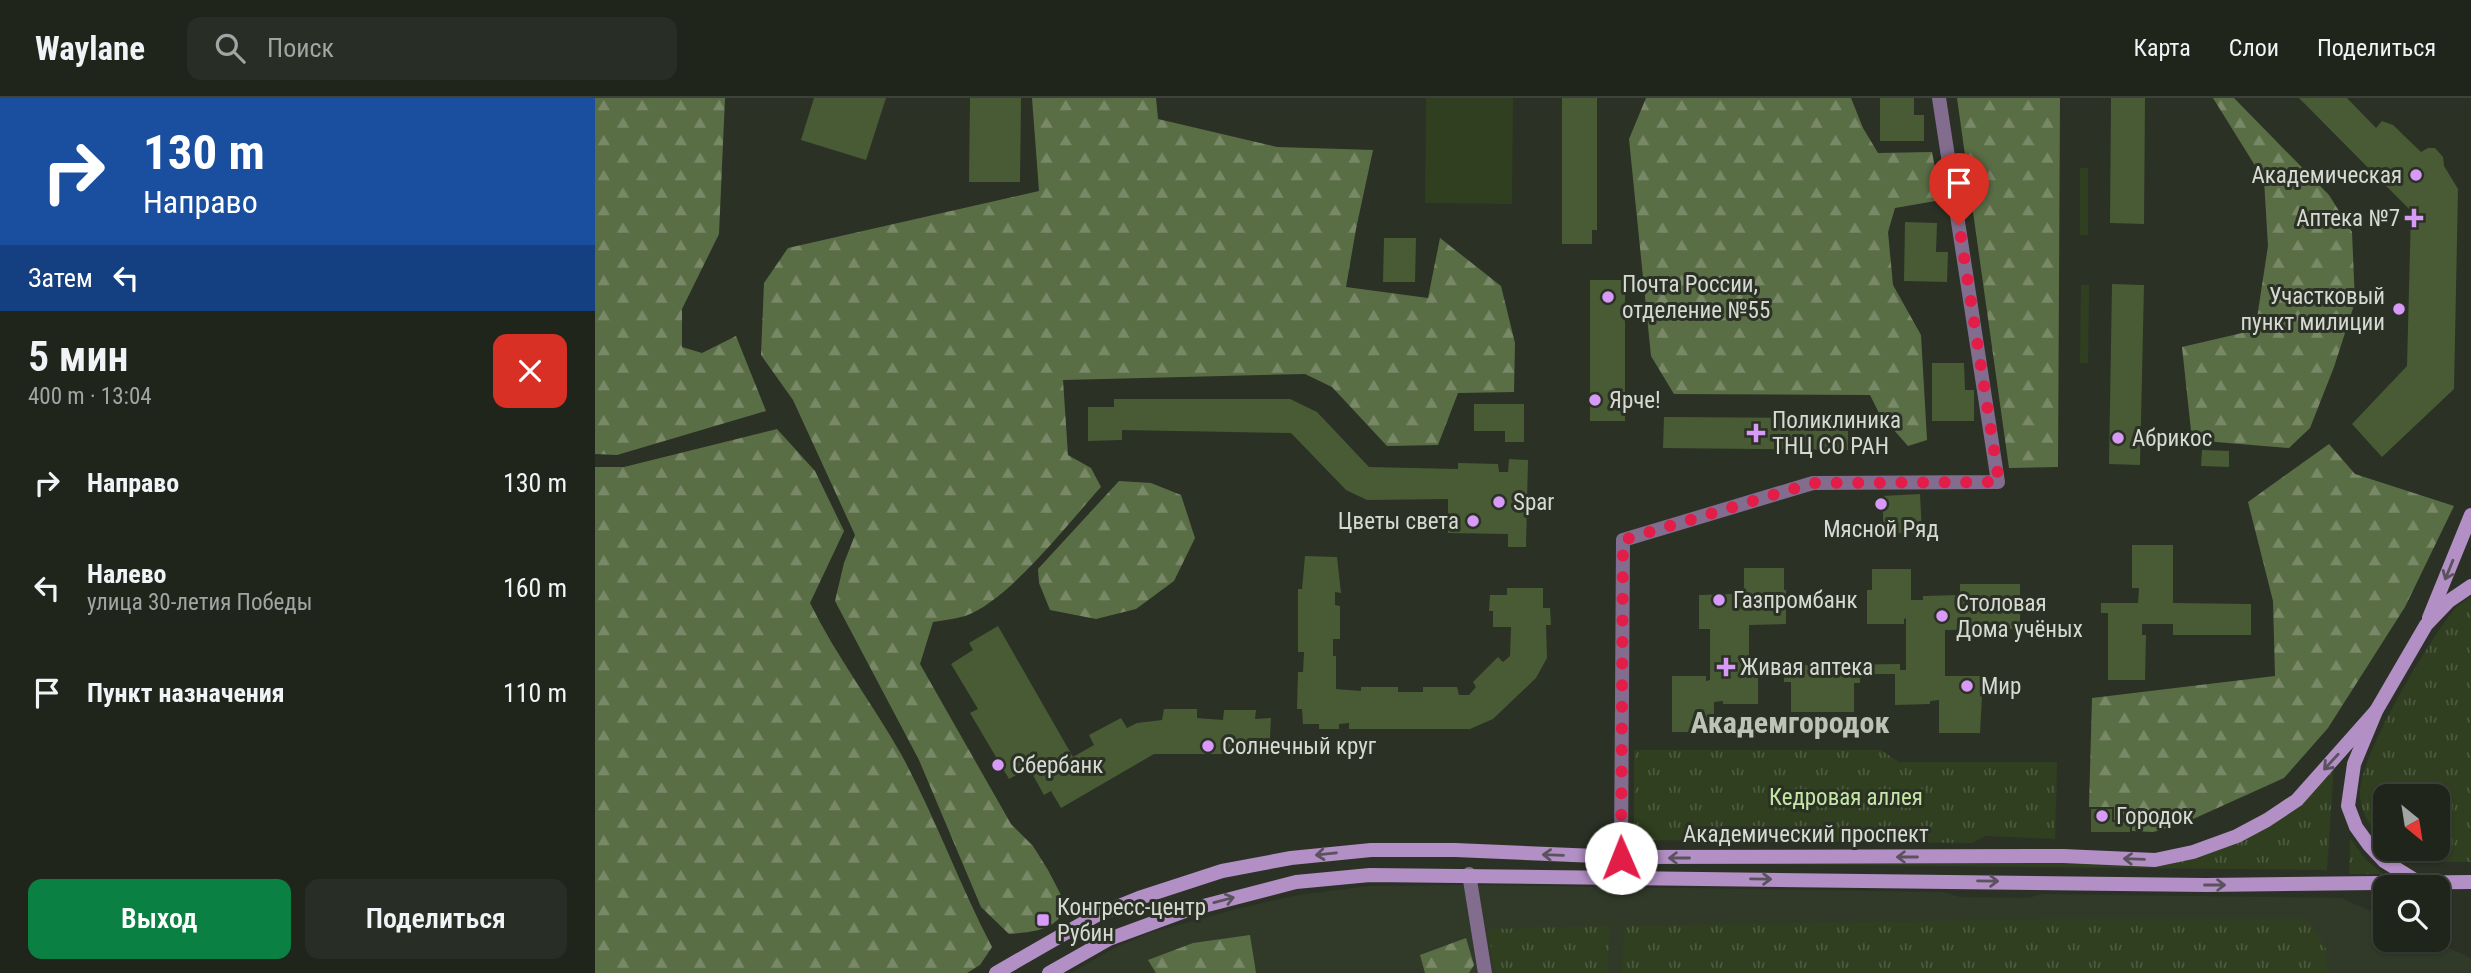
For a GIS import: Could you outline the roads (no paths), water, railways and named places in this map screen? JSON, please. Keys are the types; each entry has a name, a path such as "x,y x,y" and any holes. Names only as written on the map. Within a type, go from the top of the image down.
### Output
{"main road":[{"path":"2408,875 2384,861 2356,827 2348,806 2354,764 2376,711 2426,625 2471,515"},
{"path":"2426,625 2449,601 2471,586"},
{"name":"Академический проспект","path":"996,973 1097,915 1139,898 1222,872 1291,858 1371,850 1455,850 1621,858 2063,856 2155,860 2193,852 2237,836 2297,800 2376,711"},
{"path":"1619,877 1621,858"},
{"name":"Академический проспект","path":"1049,973 1109,939 1188,910 1296,883 1370,875 1469,874 2206,885 2373,884"},
{"name":"Академический проспект","path":"2450,882 2471,882"},
{"path":"1097,915 1109,939"}],"street":[{"path":"1621,858 1623,540 1813,483 1999,482 1939,98"},
{"path":"1469,874 1485,973"}],"place":[{"name":"Академическая","path":"2416,175"},
{"name":"Аптека №7","path":"2414,218"},
{"name":"Почта России, отделение №55","path":"1608,297"},
{"name":"Участковый пункт милиции","path":"2399,309"},
{"name":"Ярче!","path":"1595,400"},
{"name":"Поликлиника ТНЦ СО РАН","path":"1756,433"},
{"name":"Абрикос","path":"2118,438"},
{"name":"Spar","path":"1499,502"},
{"name":"Мясной Ряд","path":"1881,504"},
{"name":"Цветы света","path":"1473,521"},
{"name":"Газпромбанк","path":"1719,600"},
{"name":"Столовая Дома учёных","path":"1942,616"},
{"name":"Живая аптека","path":"1726,667"},
{"name":"Мир","path":"1967,686"},
{"name":"Солнечный круг","path":"1208,746"},
{"name":"Сбербанк","path":"998,765"},
{"name":"Городок","path":"2102,816"},
{"name":"Конгресс-центр Рубин","path":"1043,920"}],"district":[{"name":"Академгородок","path":"1790,722"}],"park label":[{"name":"Кедровая аллея","path":"1846,797"}]}
